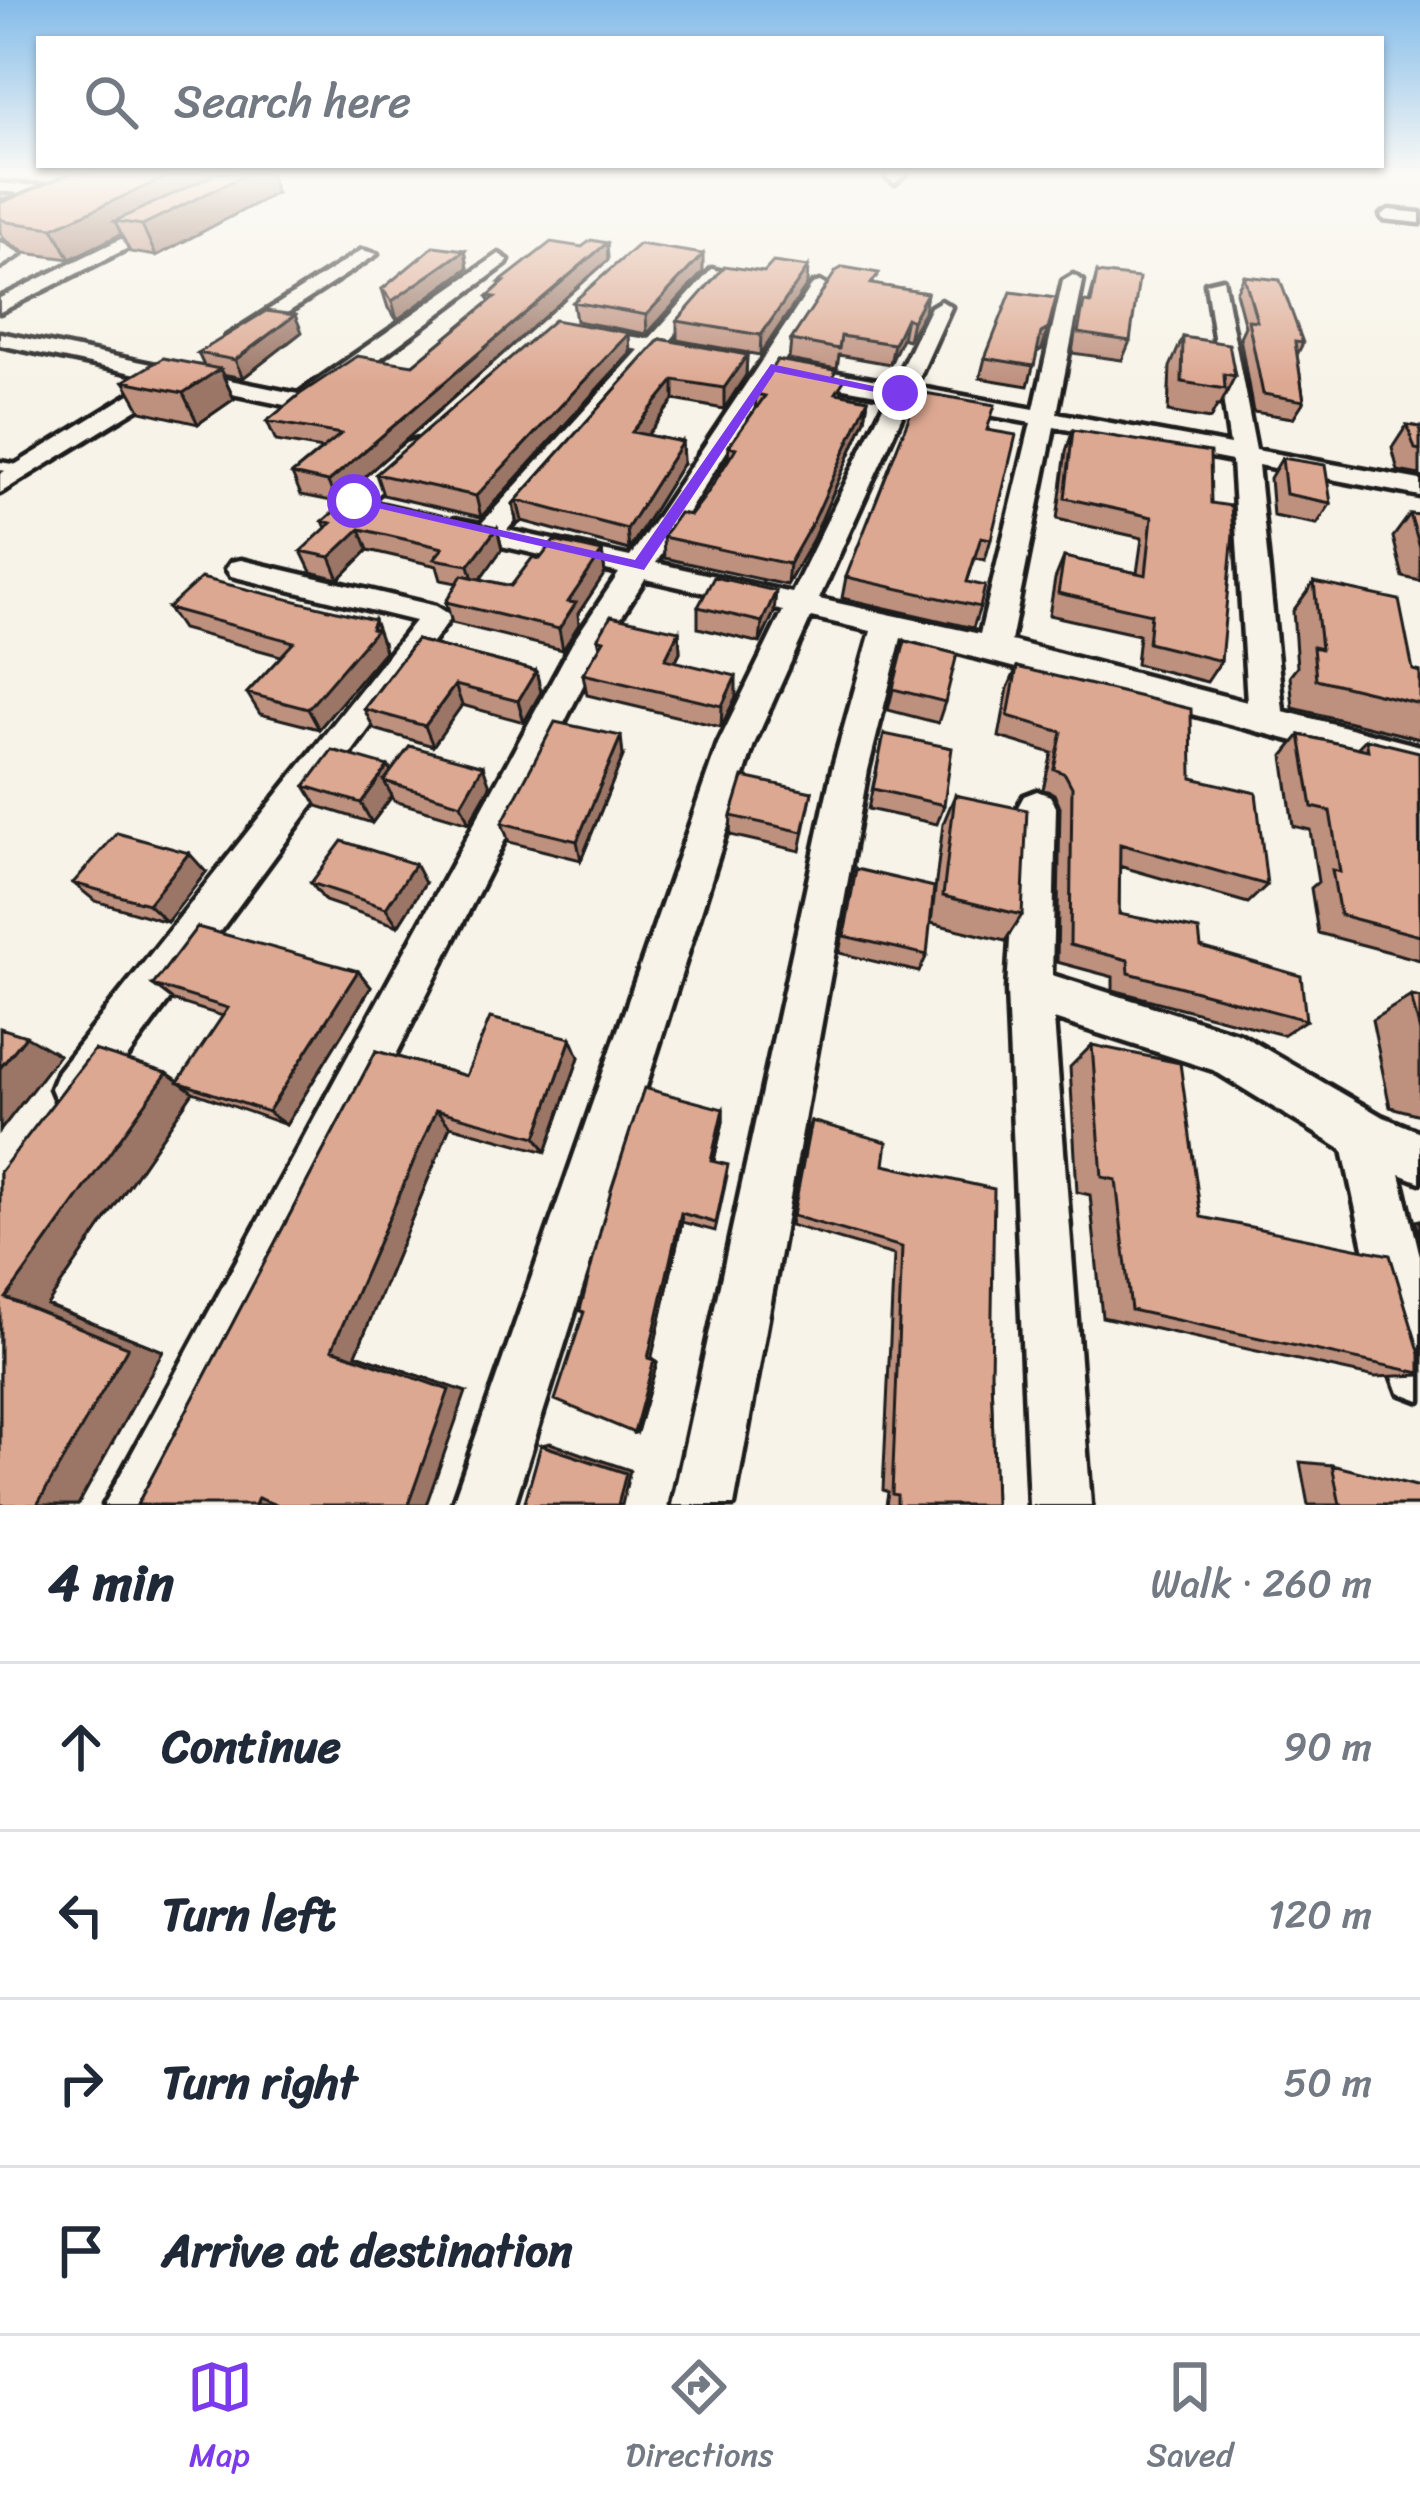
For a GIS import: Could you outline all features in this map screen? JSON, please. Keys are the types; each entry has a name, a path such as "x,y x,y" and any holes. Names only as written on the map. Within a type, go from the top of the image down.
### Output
{"street":[{"path":"0,307 126,243"},
{"path":"0,247 12,254 0,261"},
{"path":"0,485 12,468 196,363 368,254"},
{"path":"0,339 196,363 291,400 307,399 499,260"},
{"path":"488,535 719,273"},
{"path":"993,648 1073,281"},
{"path":"1216,283 1244,455 1266,719"},
{"path":"135,1505 590,642 639,566 751,364 820,289"},
{"path":"483,1505 736,744 941,307"},
{"path":"569,314 554,328 1420,488"},
{"path":"427,438 354,501 993,648 1420,760"},
{"path":"58,1111 436,616 241,569"},
{"path":"703,1505 850,770 889,624"},
{"path":"1037,807 1029,990 1060,1505"},
{"path":"1029,990 1224,1049 1365,1135 1420,1157"},
{"path":"1365,1135 1420,1372"}],"building":[{"path":"549,243 582,247 607,243 328,482 292,474 341,434 267,421 300,394 357,356 413,365 495,297 488,296 504,282 500,282"},
{"path":"639,244 703,254 646,315 573,302"},
{"path":"434,246 465,250 392,301 382,289"},
{"path":"773,262 808,267 761,335 677,321 725,266 764,272"},
{"path":"843,267 879,273 871,284 927,293 912,321 906,318 894,344 841,336 839,349 791,340"},
{"path":"1097,273 1139,278 1130,341 1078,333 1084,302 1091,303"},
{"path":"1244,276 1280,280 1303,343 1295,342 1304,401 1263,394 1248,320 1257,321"},
{"path":"1011,292 1056,298 1034,366 985,358"},
{"path":"266,311 295,315 235,360 198,353"},
{"path":"554,320 629,333 476,496 376,474"},
{"path":"1183,337 1229,344 1235,376 1224,374 1225,389 1182,382"},
{"path":"660,339 747,355 724,388 674,380 632,432 682,442 627,529 517,500 513,504"},
{"path":"163,358 220,369 183,393 124,381"},
{"path":"777,360 835,370 834,377 845,379 836,393 868,399 789,564 663,537 679,513 691,515 707,494 736,448 729,446 765,396 756,394"},
{"path":"919,392 995,405 987,430 1016,435 991,539 981,537 967,582 985,586 980,607 846,577"},
{"path":"1407,425 1420,427 1420,450 1415,449"},
{"path":"1073,430 1210,452 1211,503 1231,506 1233,533 1221,661 1148,643 1151,614 1058,593 1064,557 1146,575 1152,517 1065,498"},
{"path":"1282,458 1325,465 1331,503 1286,494"},
{"path":"353,495 497,528 469,565 434,559 443,548 360,529 330,557 301,551 331,523 323,521"},
{"path":"1410,514 1420,515 1420,547"},
{"path":"554,541 602,552 568,602 576,603 559,629 446,602 462,575 511,586 533,557 540,559"},
{"path":"714,577 776,591 762,622 698,607"},
{"path":"201,578 374,620 371,629 376,630 308,709 247,693 294,642 168,608"},
{"path":"1314,582 1399,600 1413,670 1420,672 1420,704 1316,679 1313,647 1321,649"},
{"path":"611,616 679,631 665,659 736,676 722,706 583,674 604,640 598,638"},
{"path":"416,640 536,671 518,701 455,685 425,726 364,709"},
{"path":"905,641 957,654 945,702 893,689"},
{"path":"1017,667 1191,709 1192,778 1256,793 1267,885 1120,844 1119,914 1199,930 1201,947 1301,976 1306,1020 1129,973 1128,960 1070,945 1072,787 1065,774 1054,769 1062,732 1008,716"},
{"path":"555,722 621,736 577,841 502,823"},
{"path":"884,734 952,748 944,805 873,789"},
{"path":"1300,735 1368,750 1366,739 1419,752 1420,936 1340,915 1332,870 1340,872 1330,811 1312,807"},
{"path":"410,746 483,766 461,804 384,781"},
{"path":"332,750 388,766 361,803 305,786"},
{"path":"743,777 812,792 803,832 731,816"},
{"path":"955,795 1027,810 1022,915 943,896"},
{"path":"117,833 189,853 148,904 73,883"},
{"path":"342,841 415,864 386,908 311,883"},
{"path":"856,869 934,887 927,955 844,936"},
{"path":"197,927 358,971 268,1112 178,1082 228,1008 153,985"},
{"path":"1411,996 1420,998 1420,1032"},
{"path":"490,1018 571,1038 536,1137 436,1110 332,1349 449,1390 408,1505 276,1505 258,1498 255,1505 137,1505 376,1051 466,1076"},
{"path":"0,1028 26,1036 0,1068"},
{"path":"1092,1045 1180,1063 1201,1217 1390,1255 1420,1354 1420,1373 1131,1310 1116,1180 1102,1177"},
{"path":"94,1050 167,1073 6,1298 128,1347 37,1505 0,1505 0,1172"},
{"path":"644,1088 723,1109 711,1161 728,1165 716,1223 681,1213 648,1358 654,1360 634,1433 555,1400 584,1312 580,1310 611,1190"},
{"path":"811,1121 887,1142 884,1165 994,1189 995,1505 897,1505 897,1495 892,1494 902,1247 793,1216"},
{"path":"541,1445 626,1473 618,1505 524,1505"},
{"path":"1332,1465 1420,1487 1420,1505 1340,1505"}],"route":[{"path":"354,501 639,566 771,368 900,393"}]}
